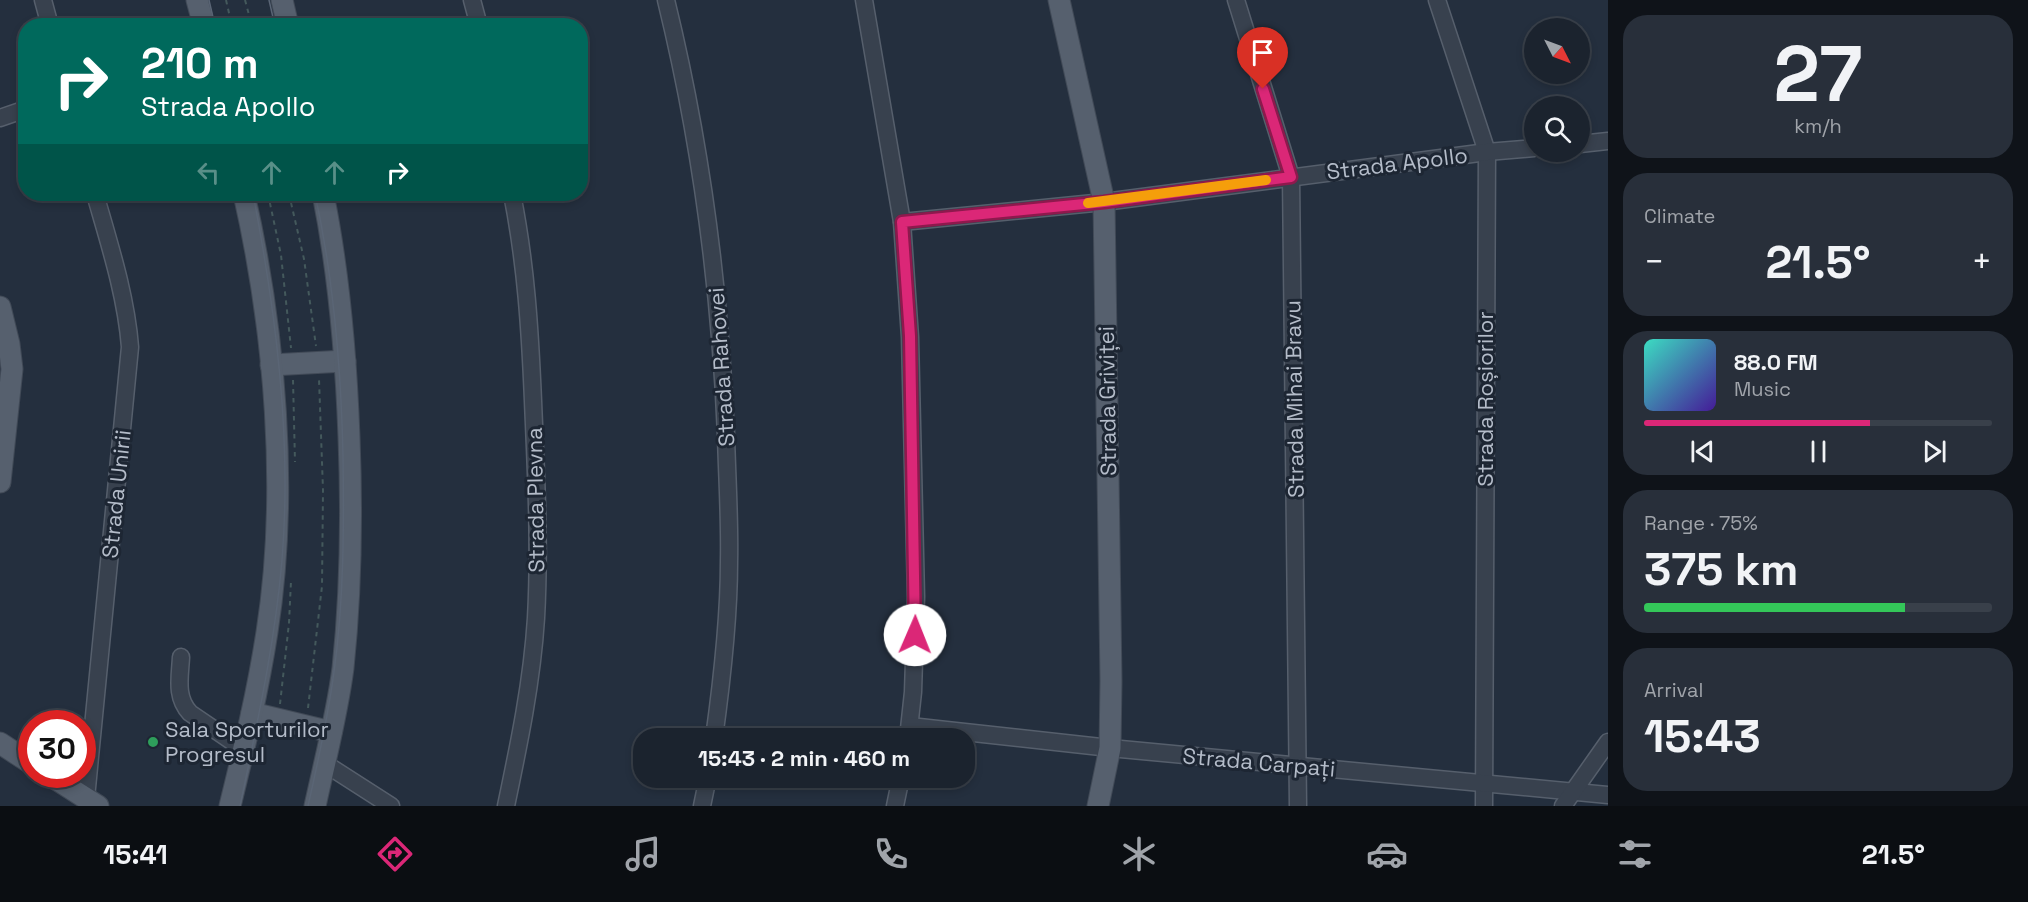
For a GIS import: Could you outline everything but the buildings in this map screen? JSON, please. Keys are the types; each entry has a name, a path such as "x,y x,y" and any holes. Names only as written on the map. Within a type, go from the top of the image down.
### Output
{"main road":[{"path":"197,0 202,18"},
{"path":"282,0 286,18"},
{"name":"Strada Griviței","path":"1059,0 1104,202 1111,681 1110,748 1098,806"},
{"path":"230,806 268,631 276,537 276,448 271,365 262,289 245,201"},
{"path":"315,806 342,668 350,552 350,476 345,361 332,237 324,201"},
{"path":"0,307 12,358 6,386 0,482"},
{"path":"271,365 345,361"},
{"path":"252,713 331,732"},
{"path":"0,743 18,755"},
{"path":"70,788 92,802"}],"street":[{"path":"43,0 48,18"},
{"path":"472,0 477,18"},
{"name":"Strada Rahovei","path":"666,0 702,173 713,256 723,369 729,563 725,646 715,728"},
{"path":"864,0 902,222 910,336 915,654 909,728"},
{"name":"Strada Mihai Bravu","path":"1236,0 1291,177 1298,806"},
{"name":"Strada Roșiorilor","path":"1437,0 1487,152 1484,806"},
{"path":"0,118 18,112"},
{"path":"1590,143 1608,141"},
{"name":"Strada Apollo","path":"902,222 1104,202 1524,149"},
{"name":"Strada Unirii","path":"92,802 130,346 115,268 97,201"},
{"name":"Strada Plevna","path":"506,806 528,693 536,618 538,551 532,349 526,279 513,201"},
{"path":"181,657 179,693 183,705 190,713 243,749"},
{"name":"Strada Carpați","path":"975,737 1298,765 1484,784 1568,799 1608,795"},
{"path":"1568,799 1608,742"},
{"path":"324,763 391,806"},
{"path":"702,806 706,788"},
{"path":"895,806 899,788"}],"path":[{"path":"226,0 230,18"},
{"path":"245,0 250,18"},
{"path":"291,201 304,259 318,363 323,490 322,586 306,726"}],"tram line":[{"path":"209,0 213,18"},
{"path":"269,0 273,18"},
{"path":"240,806 275,622 285,514 280,376 269,284 254,201"},
{"path":"308,806 326,723 334,672 342,591 343,536 343,455 338,356 332,291 317,201"}],"slow traffic":[{"path":"1088,203 1266,180"}],"place":[{"name":"Sala Sporturilor Progresul","path":"153,742"}],"route":[{"path":"915,635 910,336 902,222 1104,202 1291,177 1263,89"}]}
